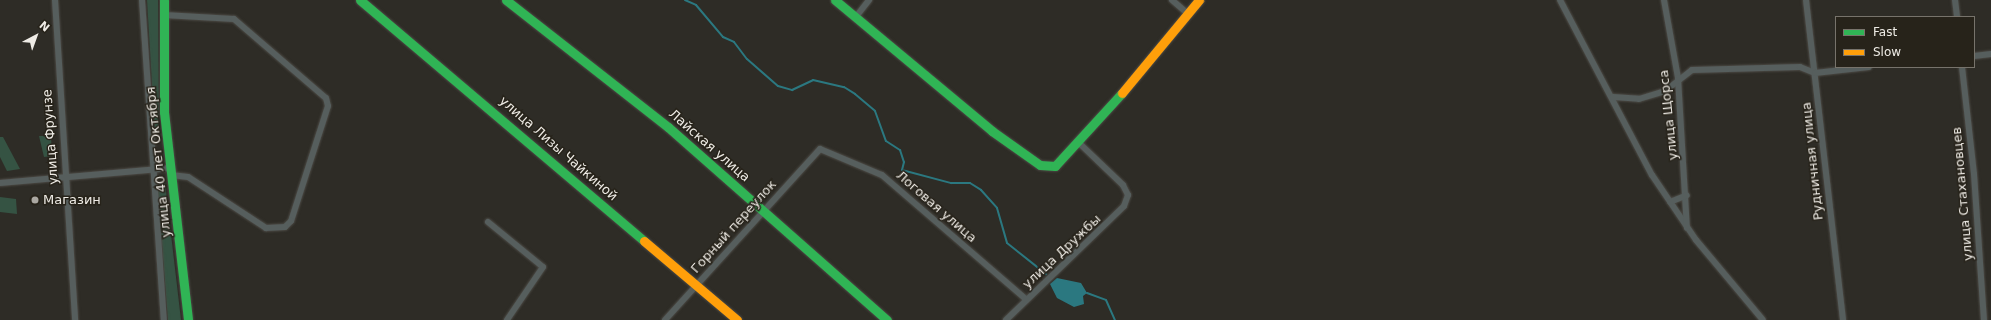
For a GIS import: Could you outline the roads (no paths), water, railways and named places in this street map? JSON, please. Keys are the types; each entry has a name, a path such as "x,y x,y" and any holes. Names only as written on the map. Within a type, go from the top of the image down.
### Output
{"street":[{"name":"улица Фрунзе","path":"55,0 75,320"},
{"name":"улица 40 лет Октября","path":"142,0 152,169 164,320"},
{"name":"улица 40 лет Октября","path":"164,0 164,112 188,320"},
{"name":"улица Лизы Чайкиной","path":"360,0 737,320"},
{"name":"Лайская улица","path":"506,0 668,127 887,320"},
{"path":"835,0 1040,166 1055,166 1078,142 1114,103 1186,12 1199,0"},
{"path":"856,18 869,0"},
{"path":"1172,0 1186,12"},
{"path":"1560,0 1670,202 1687,228 1763,320"},
{"name":"улица Щорса","path":"1664,0 1678,78 1687,195 1687,228"},
{"name":"Рудничная улица","path":"1806,0 1843,320"},
{"path":"1955,0 1957,16"},
{"path":"0,183 152,169 188,177 266,228 277,229 291,221 325,121 326,98 234,19 164,15"},
{"path":"1975,56 1991,54"},
{"path":"1613,97 1639,99 1658,93 1678,78 1692,70 1800,67 1815,73 1860,68"},
{"name":"улица Стахановцев","path":"1962,68 1974,174 1984,320"},
{"name":"улица Дружбы","path":"1006,320 1104,228 1124,206 1128,195 1123,185 1078,142"},
{"name":"Горный переулок","path":"665,320 764,213 820,149"},
{"name":"Логовая улица","path":"820,149 882,175 1027,300"},
{"path":"1670,202 1687,195"},
{"path":"488,222 543,267 506,320"}],"water":[{"path":"1057,278 1081,283 1087,293 1083,296 1084,304 1074,307 1057,298 1050,284"}],"waterway":[{"path":"685,0 696,5 723,37 734,42 747,59 778,86 792,90 813,80 844,87 855,94 875,111 886,141 900,150 904,162 902,170 951,183 970,183 981,190 997,208 1007,243 1046,274"},
{"path":"1087,293 1106,300 1115,320"}],"place":[{"name":"Магазин","path":"35,200"}]}
